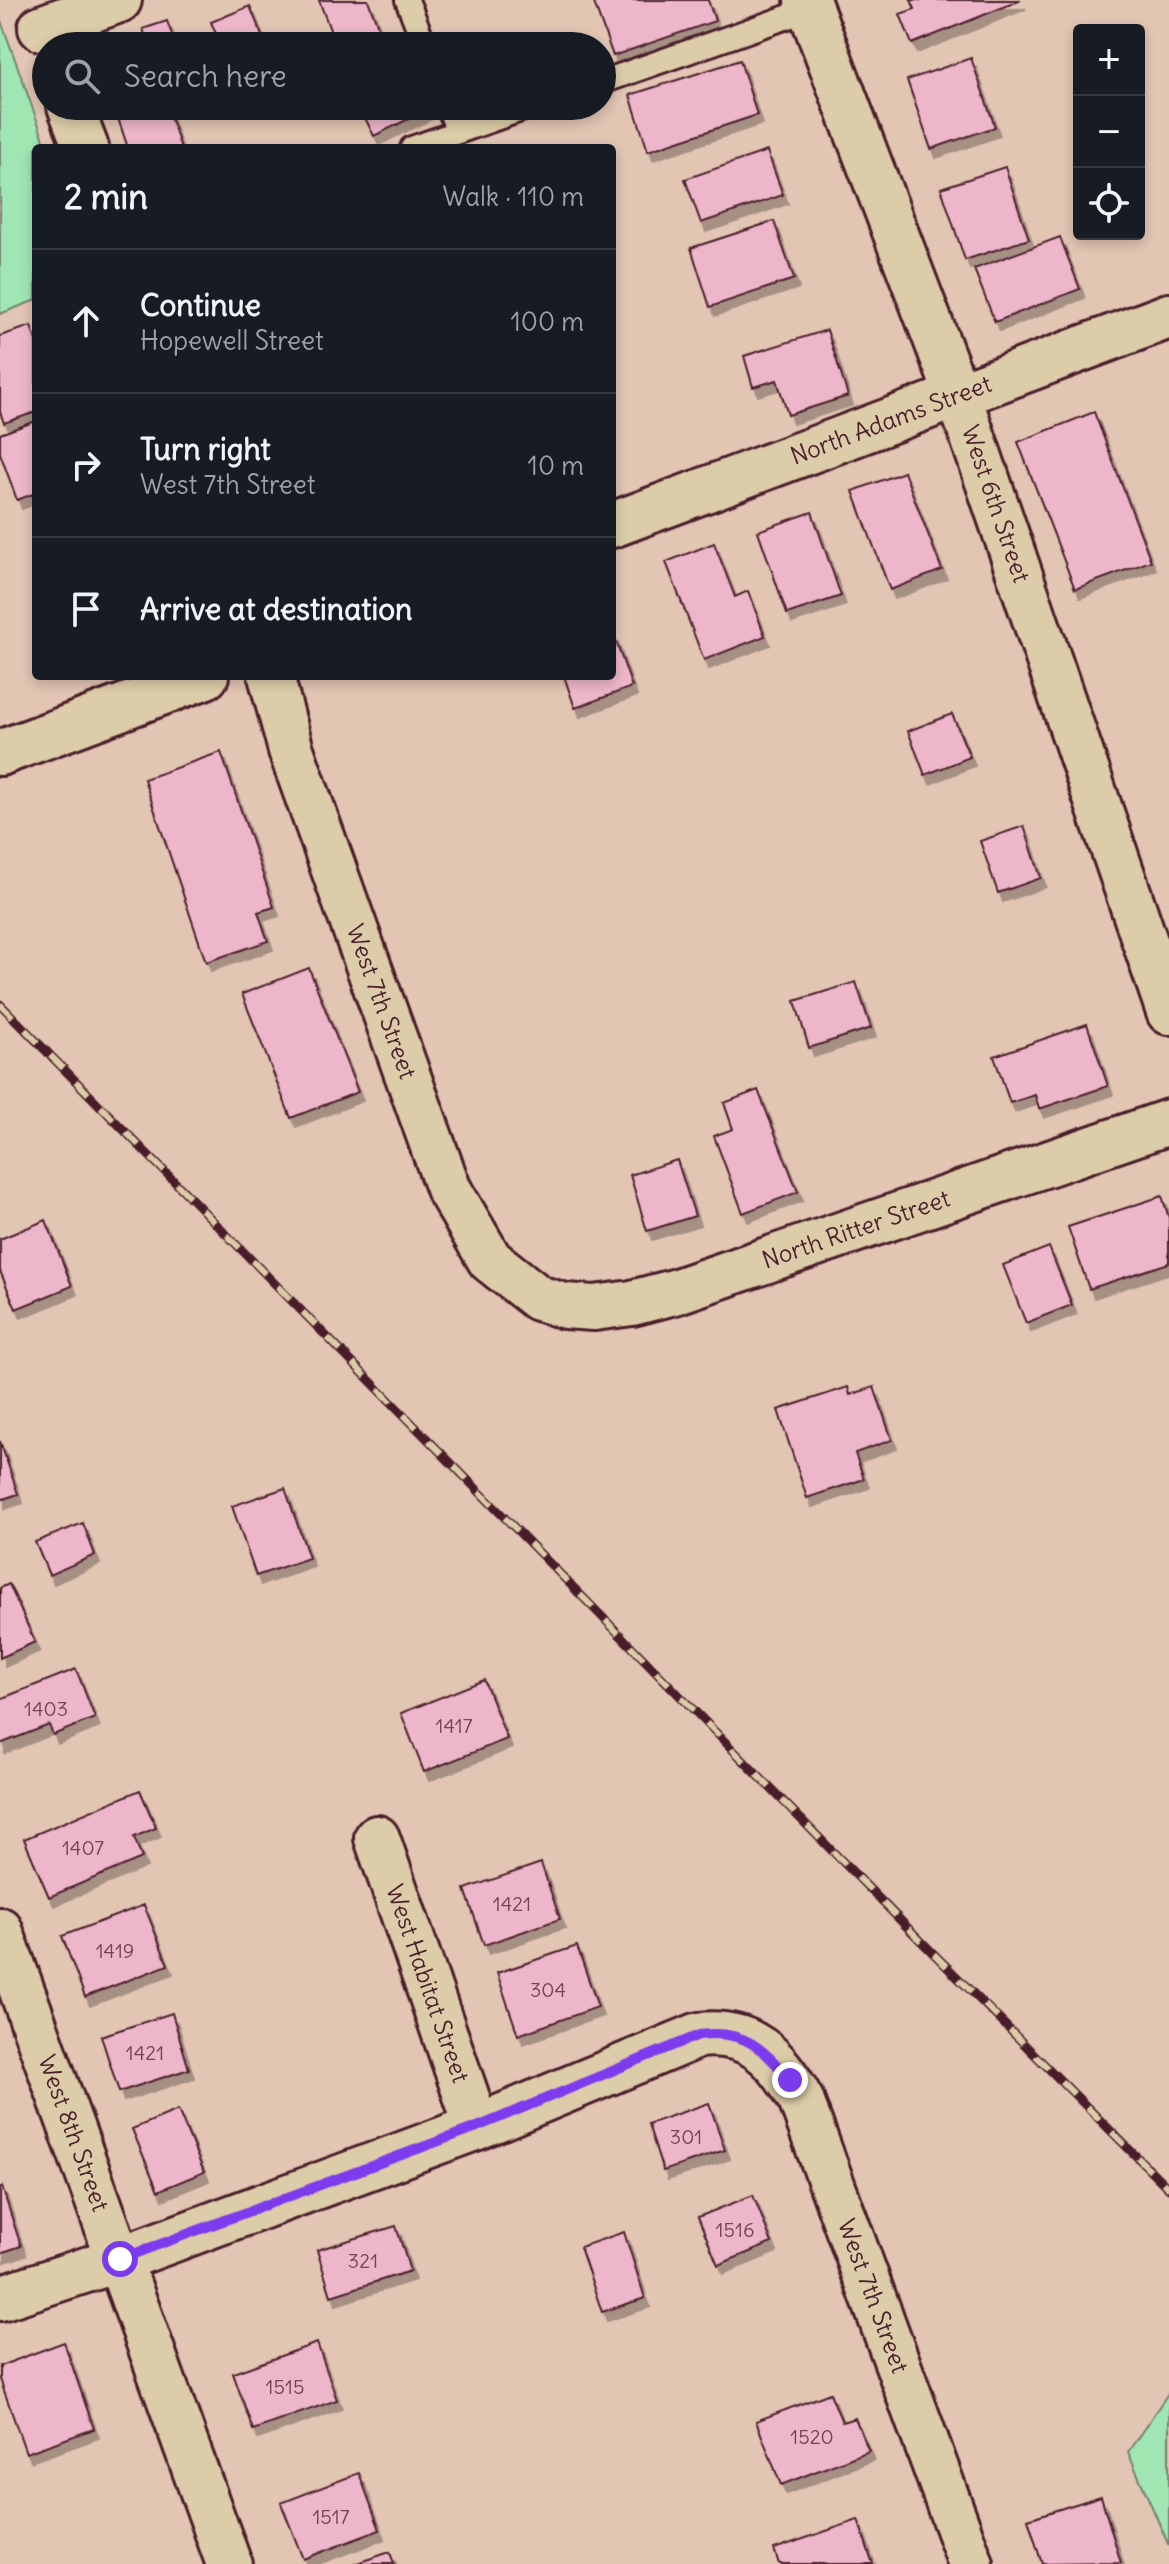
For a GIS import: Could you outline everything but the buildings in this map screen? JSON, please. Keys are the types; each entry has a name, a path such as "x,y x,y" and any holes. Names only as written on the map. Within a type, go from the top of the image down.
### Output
{"street":[{"path":"40,25 119,0"},
{"name":"West 6th Street","path":"809,4 958,395 1169,1012"},
{"path":"75,120 84,144"},
{"name":"North Adams Street","path":"616,523 1169,316"},
{"path":"0,753 195,680"},
{"name":"West 7th Street","path":"272,680 291,750 448,1188 490,1260 538,1298"},
{"name":"North Ritter Street","path":"538,1298 565,1306 594,1308 632,1303 674,1292 1169,1122"},
{"name":"West Habitat Street","path":"377,1838 477,2127"},
{"name":"West 8th Street","path":"0,1930 229,2564"},
{"name":"West 7th Street","path":"477,2127 699,2035 736,2035 752,2043 774,2061 801,2100 971,2564"},
{"path":"0,2298 120,2259 477,2127"}],"lane":[{"path":"407,0 420,32"},
{"path":"616,77 809,4"},
{"path":"453,120 458,132"},
{"path":"424,144 492,120"}],"green space":[{"path":"0,18 32,107 32,120 37,120 46,144 32,144 32,302 0,314"},
{"path":"1169,2392 1169,2546 1128,2452"}],"railway":[{"path":"0,1004 904,1924 1169,2189"}],"route":[{"path":"120,2259 477,2127 699,2035 736,2035 752,2043 774,2061 790,2080"}]}
